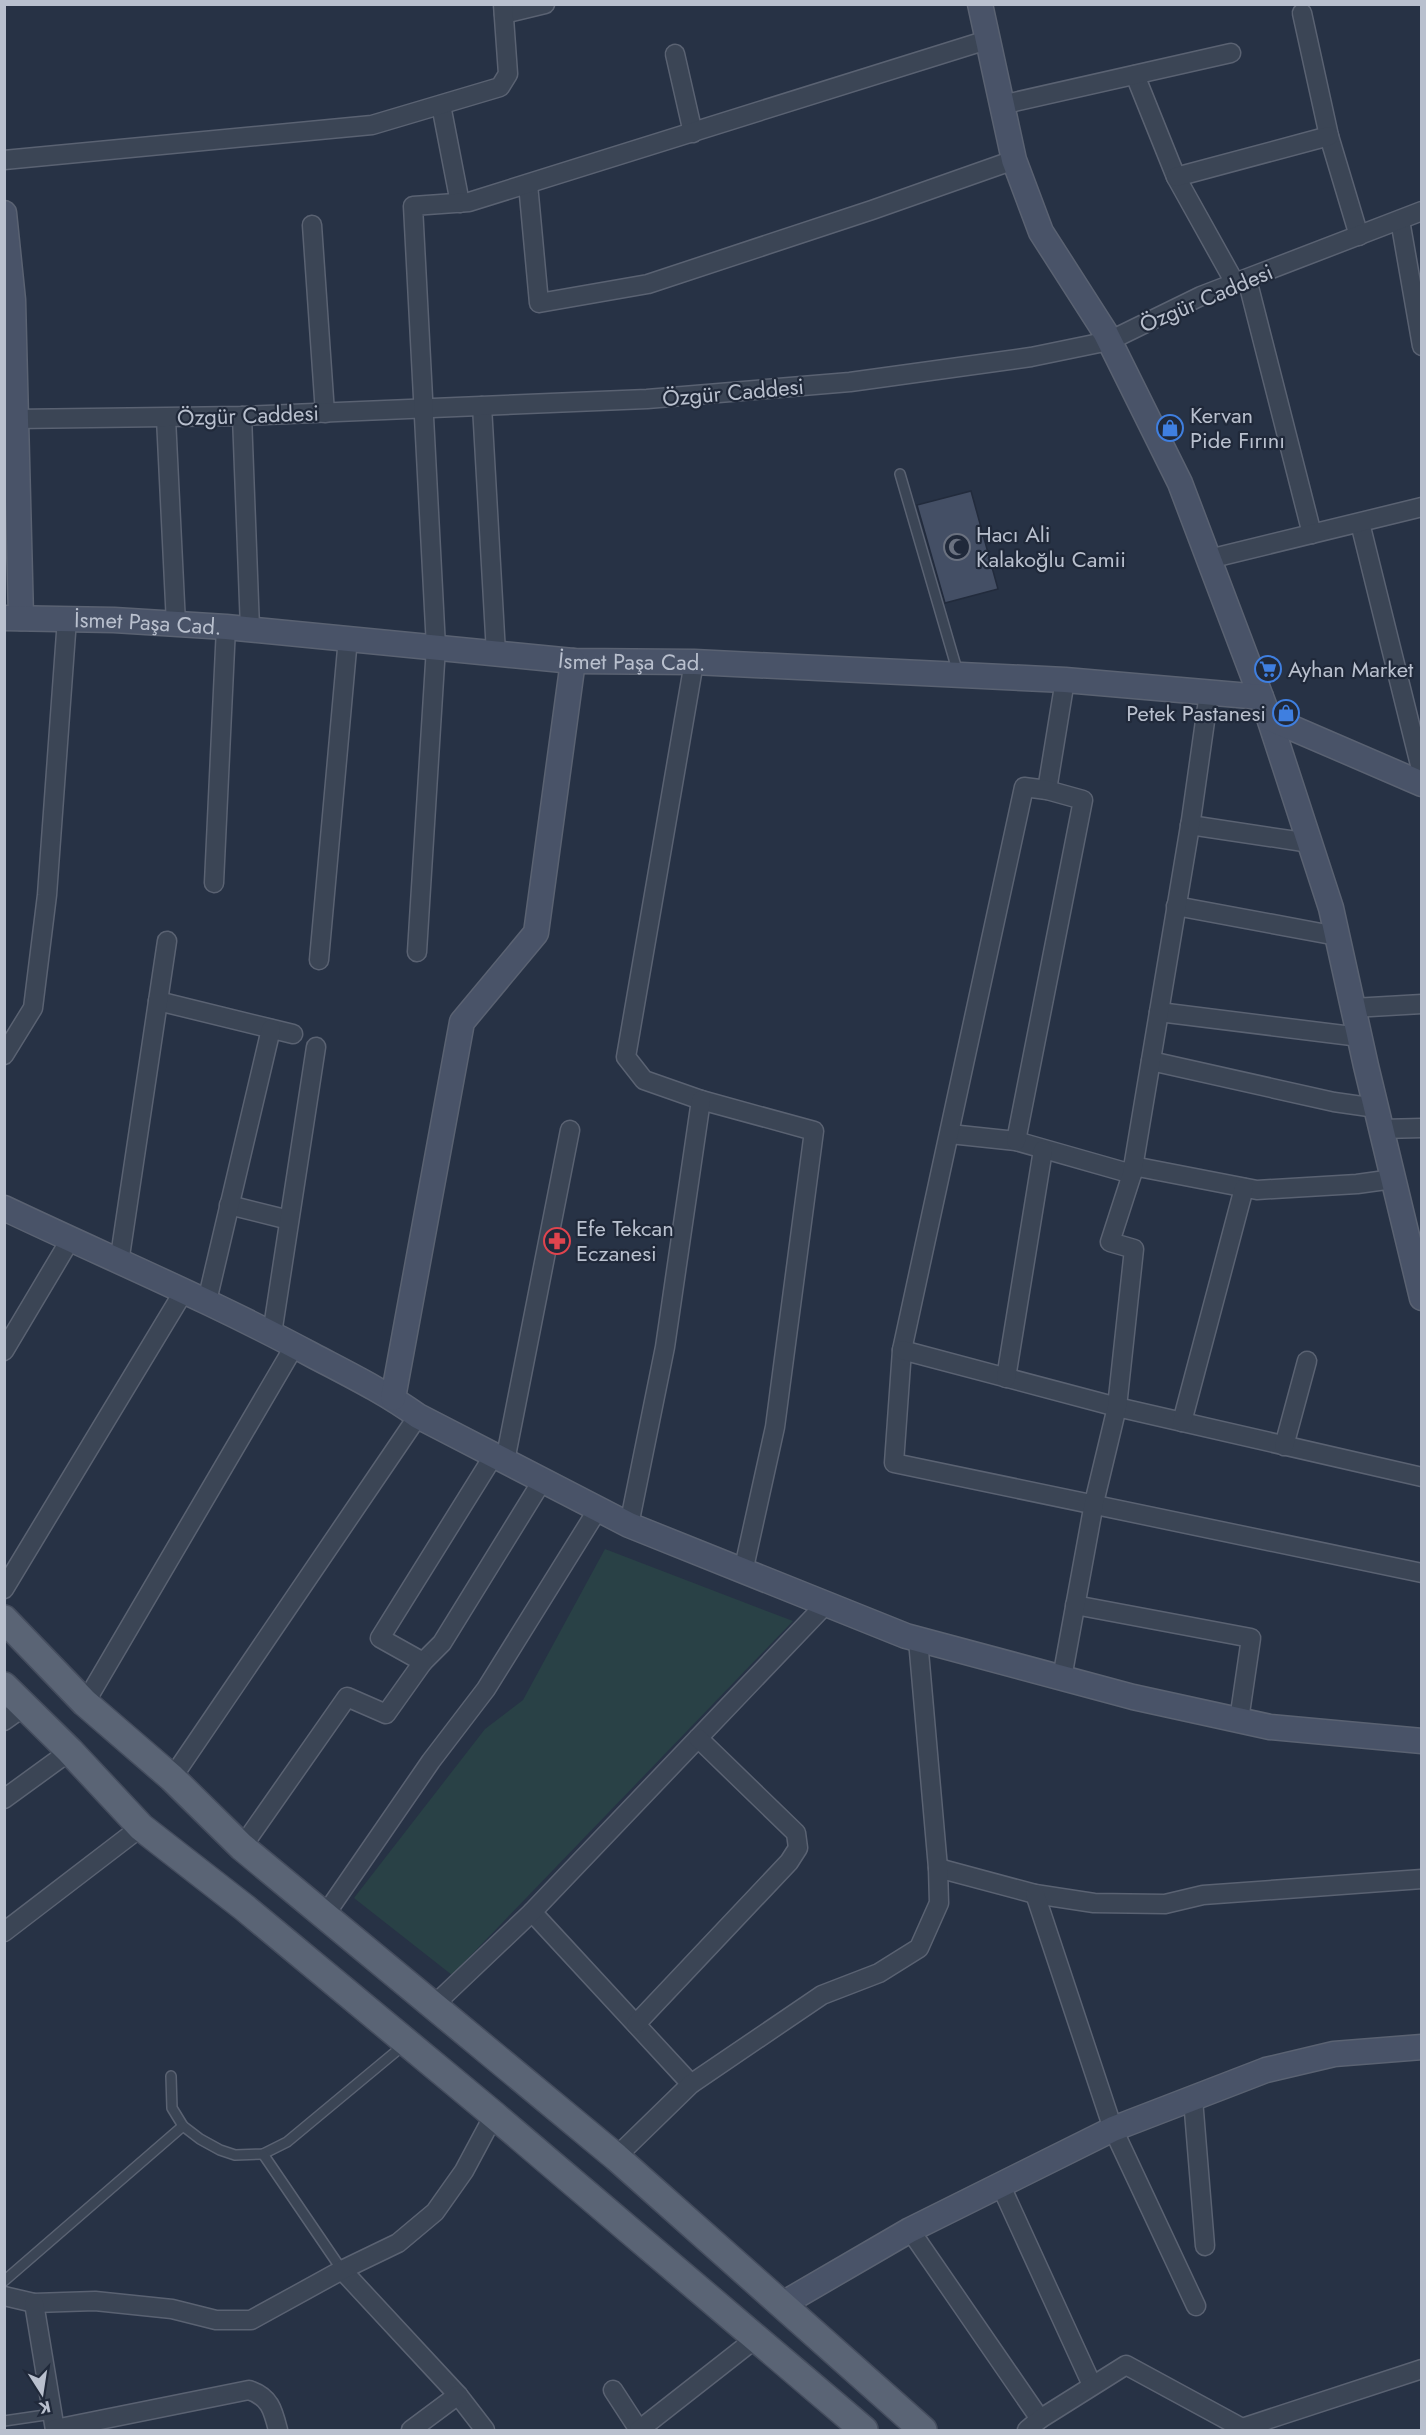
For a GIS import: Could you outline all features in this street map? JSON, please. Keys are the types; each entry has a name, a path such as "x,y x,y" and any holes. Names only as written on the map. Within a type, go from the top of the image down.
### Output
{"main road":[{"path":"980,4 1014,160 1041,232 1109,341 1179,483 1265,707 1331,908 1393,1179 1415,1244 1422,1298"},
{"path":"5,224 15,419 13,618"},
{"name":"İsmet Paşa Cad.","path":"13,618 226,627 573,661 694,662 1065,680 1209,693 1265,707 1422,784"},
{"path":"393,1398 462,1022 536,933 573,661"},
{"path":"4,1208 119,1263 207,1301 295,1345 393,1398 418,1416 629,1525 825,1605 918,1640 1133,1697 1270,1727 1422,1741"},
{"path":"4,1619 85,1703 172,1778 243,1847 616,2157 923,2430"},
{"path":"4,1686 15,1714 70,1751 141,1827 245,1908 494,2115 755,2338 852,2427"},
{"path":"781,2305 910,2230 1113,2129 1266,2070 1334,2054 1422,2047"}],"street":[{"path":"4,160 372,124 441,105 500,87 508,74 504,9 545,4"},
{"path":"1302,13 1329,136 1359,236"},
{"path":"417,952 436,646 413,206 460,203 528,184 987,40"},
{"path":"1001,105 1231,53"},
{"path":"675,54 693,133"},
{"path":"1135,75 1176,177 1241,281 1312,534"},
{"path":"441,105 460,203"},
{"path":"1176,177 1329,136"},
{"path":"528,184 539,303 648,284 861,214 1014,160"},
{"name":"Özgür Caddesi","path":"15,419 242,416 648,399 850,382 1031,357 1109,341 1201,296 1422,212"},
{"path":"1400,220 1422,346"},
{"path":"312,225 325,413"},
{"path":"482,406 496,653"},
{"path":"242,416 250,629"},
{"path":"166,418 176,624"},
{"path":"1209,559 1422,507"},
{"path":"1360,523 1422,773"},
{"path":"4,1055 33,1008 47,895 67,619"},
{"path":"214,883 226,627"},
{"path":"319,960 348,638"},
{"path":"694,662 626,1057 644,1080 701,1100 814,1131 775,1427 743,1572"},
{"path":"1047,790 1065,680"},
{"path":"1062,1678 1094,1503 1117,1407 1134,1249 1110,1242 1133,1170 1190,825 1209,693"},
{"path":"1016,1141 1083,800 1047,790 1024,787 902,1350 894,1463 1422,1573"},
{"path":"1190,825 1310,843"},
{"path":"1176,906 1337,936"},
{"path":"119,1263 167,941"},
{"path":"158,1001 293,1034"},
{"path":"1353,1008 1422,1004"},
{"path":"1159,1012 1360,1037"},
{"path":"207,1301 271,1029"},
{"path":"272,1334 316,1047"},
{"path":"1151,1061 1334,1102 1378,1118 1422,1128"},
{"path":"629,1525 665,1347 701,1100"},
{"path":"423,1662 380,1638 499,1458 570,1130"},
{"path":"950,1134 1016,1141 1043,1150 1133,1170 1257,1191 1357,1184 1393,1179"},
{"path":"1006,1378 1043,1150"},
{"path":"1182,1422 1244,1188"},
{"path":"230,1205 289,1220"},
{"path":"4,1351 70,1240"},
{"path":"4,1589 184,1291"},
{"path":"85,1703 295,1345"},
{"path":"902,1350 1117,1407 1422,1477"},
{"path":"1284,1446 1307,1361"},
{"path":"172,1778 418,1416"},
{"path":"243,1847 347,1697 386,1714 423,1662 442,1642 542,1481"},
{"path":"325,1915 431,1761 486,1689 598,1509"},
{"path":"433,2006 532,1912 825,1605"},
{"path":"1075,1605 1251,1638 1239,1720"},
{"path":"616,2157 691,2084 822,1995 879,1973 919,1948 939,1903 918,1640"},
{"path":"636,2024 789,1862 798,1848 796,1833 698,1738"},
{"path":"4,1799 70,1751"},
{"path":"4,1932 141,1827"},
{"path":"938,1868 1035,1894 1094,1903 1165,1904 1203,1895 1422,1879"},
{"path":"1035,1894 1113,2129 1196,2306"},
{"path":"532,1912 691,2084"},
{"path":"1193,2098 1205,2246"},
{"path":"4,2296 34,2303 94,2301 172,2309 216,2320 251,2320 342,2270 398,2243 435,2212 464,2171 494,2115"},
{"path":"1000,2184 1092,2385"},
{"path":"910,2230 1034,2425 1092,2385 1126,2365 1242,2427 1422,2369"},
{"path":"342,2270 458,2396 485,2430"},
{"path":"34,2303 54,2424 249,2390 268,2401 278,2430"},
{"path":"614,2391 639,2430 755,2338"},
{"path":"411,2430 458,2396"}],"lane":[{"path":"900,474 958,675"},
{"path":"171,2076 172,2108 183,2126 220,2150 235,2155 263,2154 287,2142 406,2042"},
{"path":"4,2281 183,2126"},
{"path":"263,2154 342,2270"},
{"path":"4,2421 54,2424"}],"green space":[{"path":"605,1549 793,1621 452,1975 354,1898 485,1729 523,1700"}],"building":[{"name":"Hacı Ali Kalakoğlu Camii","path":"971,491 998,589 945,603 917,505"}],"place":[{"name":"Kervan Pide Fırını","path":"1170,428"},
{"name":"Hacı Ali Kalakoğlu Camii","path":"957,547"},
{"name":"Ayhan Market","path":"1268,669"},
{"name":"Petek Pastanesi","path":"1286,713"},
{"name":"Efe Tekcan Eczanesi","path":"557,1241"}]}
